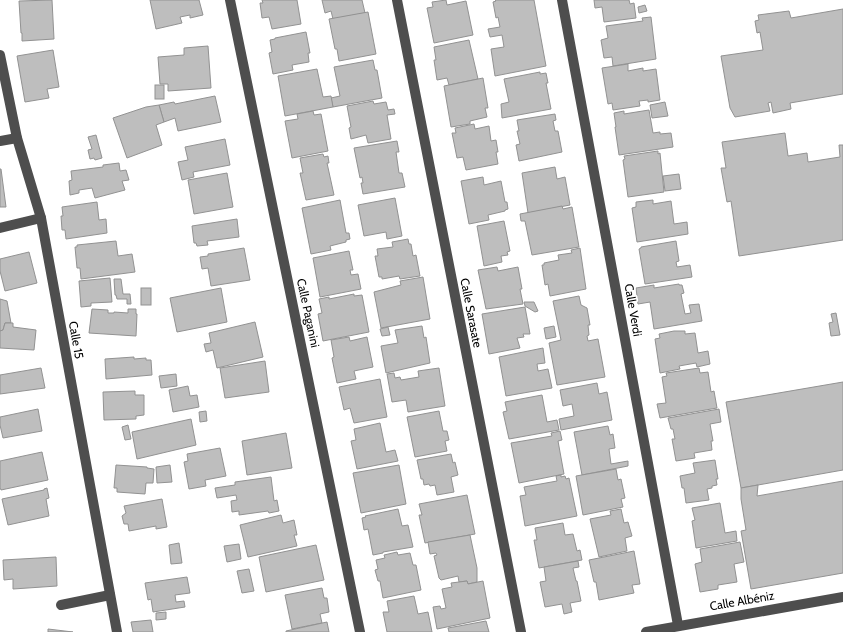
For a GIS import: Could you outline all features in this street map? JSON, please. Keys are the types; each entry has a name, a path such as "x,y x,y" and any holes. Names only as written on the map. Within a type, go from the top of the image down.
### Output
{"street":[{"name":"Calle Paganini","path":"230,0 360,632"},
{"name":"Calle Sarasate","path":"397,0 521,632"},
{"name":"Calle Verdi","path":"562,0 678,625"},
{"name":"Calle 15","path":"0,55 17,138 40,218 117,632"},
{"path":"0,141 17,138"},
{"path":"0,228 40,218"},
{"path":"61,605 110,595"},
{"name":"Calle Albéniz","path":"646,632 678,625 843,597"}],"building":[{"path":"52,0 54,39 22,41 19,1"},
{"path":"150,0 199,0 203,15 190,18 190,15 180,17 182,23 156,29"},
{"path":"262,0 297,0 301,24 272,29 269,17 262,18 260,3 263,3"},
{"path":"322,0 362,0 365,13 333,19 331,11 325,13"},
{"path":"446,0 447,5 466,1 473,35 434,43 427,8 433,7 432,2"},
{"path":"495,0 534,0 546,66 495,76 491,49 504,47 502,35 490,37 488,29 500,27 498,17 496,18 493,2 496,1"},
{"path":"594,0 629,0 630,4 634,3 636,18 604,22 602,7 595,8"},
{"path":"645,5 647,11 639,13 638,7"},
{"path":"843,9 843,94 790,103 791,109 773,113 771,102 768,103 770,111 735,117 730,108 721,56 763,50 760,32 757,33 755,21 759,20 758,15 789,11 791,18"},
{"path":"368,12 376,54 339,61 329,19"},
{"path":"651,17 656,59 613,66 612,57 604,58 601,40 608,38 606,26 643,21 642,18"},
{"path":"306,32 310,53 308,53 309,62 292,65 293,70 273,74 269,53 272,52 270,40"},
{"path":"469,40 478,79 449,85 447,78 437,80 434,47"},
{"path":"208,46 211,88 168,91 168,84 160,84 158,57 184,55 184,48"},
{"path":"53,50 59,87 47,89 49,98 25,102 17,56"},
{"path":"373,60 375,70 377,70 382,98 333,107 331,98 340,96 334,67"},
{"path":"628,64 628,71 643,68 643,71 656,69 660,100 648,102 648,100 639,101 640,106 613,110 612,103 608,104 602,68"},
{"path":"317,69 323,97 331,96 333,107 285,116 278,76"},
{"path":"540,72 540,74 546,73 548,83 546,83 551,109 502,118 501,104 509,102 504,79"},
{"path":"483,78 488,108 485,108 487,117 470,121 470,124 451,127 444,86"},
{"path":"155,85 164,85 164,99 155,99"},
{"path":"215,96 221,122 178,131 175,118 164,122 159,105 174,102 175,104"},
{"path":"373,101 374,104 386,102 388,110 394,109 395,114 387,115 391,139 368,143 366,135 351,139 349,128 351,127 347,106"},
{"path":"665,102 668,116 652,118 650,105"},
{"path":"159,105 164,122 156,125 162,145 127,158 113,118 146,107"},
{"path":"649,110 653,133 671,133 673,147 619,155 614,113 624,111 624,114"},
{"path":"313,111 314,115 321,114 328,151 292,158 285,121 298,119 297,114"},
{"path":"555,114 556,120 553,121 555,131 558,131 562,152 519,161 516,145 520,144 517,131 519,131 517,120"},
{"path":"474,124 475,129 489,126 491,141 496,140 498,164 466,170 463,157 457,158 452,133 456,133 455,128"},
{"path":"785,133 788,156 807,153 808,162 840,157 839,145 843,145 843,240 739,256 731,201 727,202 721,168 726,168 722,142"},
{"path":"96,135 102,158 95,160 94,158 90,159 88,150 92,149 88,137"},
{"path":"225,139 230,165 193,172 194,177 182,180 178,162 188,160 185,147"},
{"path":"397,141 399,152 396,152 399,173 402,173 405,187 363,194 361,183 363,183 362,177 360,178 354,148"},
{"path":"658,151 658,154 660,153 664,192 628,197 623,160 625,159 624,156"},
{"path":"323,154 324,157 328,156 329,163 327,163 334,195 306,200 300,173 303,173 300,158"},
{"path":"119,163 120,171 126,170 129,180 122,181 125,190 95,198 92,188 79,190 79,193 70,195 69,181 72,180 71,171 103,167 103,165"},
{"path":"555,167 557,179 565,177 570,205 528,213 522,173"},
{"path":"1,169 6,207 0,207"},
{"path":"227,173 233,207 194,214 188,180"},
{"path":"679,174 681,189 665,191 663,176"},
{"path":"483,177 484,185 501,181 505,202 507,202 508,209 488,215 489,220 469,224 461,181"},
{"path":"395,198 402,236 387,239 386,232 364,236 358,205"},
{"path":"340,200 346,233 349,233 350,239 346,240 346,242 330,246 331,250 311,254 302,208"},
{"path":"653,200 653,204 671,201 674,224 687,222 688,234 637,242 632,208 636,207 636,202"},
{"path":"97,202 99,220 106,219 107,233 66,239 65,230 62,230 62,207"},
{"path":"562,206 563,209 572,207 579,247 532,255 525,221 521,221 520,214"},
{"path":"237,219 239,237 207,241 208,245 197,246 196,243 194,243 192,226"},
{"path":"504,221 510,251 507,252 508,255 501,256 502,262 484,266 477,226"},
{"path":"408,239 409,244 411,244 413,256 416,255 420,276 400,279 399,276 382,279 382,277 379,277 375,256 378,256 377,249 393,247 392,242"},
{"path":"116,241 118,256 132,254 135,272 81,279 80,268 77,268 75,247 77,247 77,245"},
{"path":"676,241 679,261 676,262 677,267 690,265 692,277 645,284 639,249 641,247"},
{"path":"244,248 250,280 211,286 208,268 202,269 200,257 208,256 208,254"},
{"path":"580,248 586,289 550,296 548,284 545,285 542,265 544,265 544,263 559,260 558,255 572,253 571,250"},
{"path":"349,251 353,270 350,270 351,275 358,274 361,289 320,297 313,258"},
{"path":"29,252 37,283 5,291 0,271 0,259"},
{"path":"497,267 498,271 518,267 523,304 486,309 478,270"},
{"path":"423,277 430,319 381,328 374,292 401,285 400,281"},
{"path":"110,278 112,302 91,303 91,306 81,307 79,281"},
{"path":"114,279 121,279 123,294 130,294 131,304 127,304 127,299 117,299 115,295"},
{"path":"679,284 682,285 684,293 681,294 685,314 691,313 689,305 699,304 702,321 654,329 650,302 638,304 636,288 654,285 654,288"},
{"path":"141,288 151,288 151,305 141,305"},
{"path":"221,288 227,322 177,332 170,298"},
{"path":"354,294 354,296 362,295 369,332 323,341 318,314 322,313 319,299 329,297 329,299"},
{"path":"579,296 581,305 587,308 590,325 588,325 588,341 598,339 605,377 557,385 549,343 561,340 553,301"},
{"path":"0,299 7,301 11,323 5,323 3,330 0,331"},
{"path":"524,302 534,302 538,311 535,312 525,306"},
{"path":"525,307 530,334 523,334 524,337 517,338 520,348 489,354 482,314"},
{"path":"92,309 108,310 108,313 128,313 128,309 136,309 136,336 89,333"},
{"path":"836,313 840,335 831,336 829,323 833,322 831,314"},
{"path":"255,322 263,357 217,368 213,350 206,352 204,344 211,343 209,333"},
{"path":"5,323 13,323 13,327 36,330 34,350 0,348 0,331 3,330"},
{"path":"422,326 424,338 426,337 430,363 386,373 381,346 398,343 395,330"},
{"path":"554,326 556,337 546,339 544,328"},
{"path":"388,327 390,335 382,336 380,329"},
{"path":"674,331 685,331 685,334 695,333 698,353 708,351 710,364 697,367 696,363 679,366 680,369 660,373 655,339 660,338 659,334"},
{"path":"349,337 350,341 367,337 373,367 354,371 356,379 337,383 332,358 334,357 331,340"},
{"path":"543,348 545,363 537,364 538,371 548,369 552,388 506,396 499,357"},
{"path":"134,357 134,359 146,358 146,360 151,360 152,375 106,379 105,359"},
{"path":"265,361 269,392 225,398 220,368"},
{"path":"41,368 45,388 0,394 0,375"},
{"path":"439,368 445,406 408,412 406,400 392,402 387,374 394,373 395,378 400,377 401,380 419,377 418,371"},
{"path":"699,368 700,373 708,372 711,392 714,391 717,408 660,418 657,404 666,403 662,377 667,376 666,373"},
{"path":"176,374 177,386 161,388 159,376"},
{"path":"380,379 387,417 354,423 350,408 344,410 339,387"},
{"path":"843,382 843,470 741,488 726,402"},
{"path":"597,383 599,394 607,392 612,420 561,430 559,419 574,416 572,404 563,406 560,390"},
{"path":"188,386 190,396 197,395 199,407 173,412 169,390"},
{"path":"135,391 135,395 144,395 144,415 136,416 136,419 104,420 103,392"},
{"path":"542,395 547,422 557,420 559,430 509,439 503,412 507,411 505,402"},
{"path":"38,409 42,431 3,438 0,417"},
{"path":"719,409 721,422 710,424 713,441 711,441 712,450 694,453 695,458 676,461 672,439 675,439 673,429 671,429 668,418"},
{"path":"206,411 207,421 200,422 199,412"},
{"path":"439,411 443,431 447,431 449,440 445,441 447,451 415,457 407,417"},
{"path":"191,419 196,445 137,459 132,432"},
{"path":"380,423 386,452 395,450 398,461 357,469 351,441 356,440 354,429"},
{"path":"128,425 131,439 125,440 122,427"},
{"path":"608,426 610,435 613,434 615,448 609,449 611,464 628,461 628,466 582,475 574,432"},
{"path":"560,431 562,440 558,441 564,474 519,483 511,443 552,436 551,433"},
{"path":"286,433 292,468 247,475 242,441"},
{"path":"220,448 226,476 205,480 206,486 189,489 184,462 188,461 187,454"},
{"path":"42,452 48,480 0,489 0,461"},
{"path":"451,454 453,463 455,462 458,475 451,477 454,492 437,495 435,485 424,485 423,479 421,479 417,460"},
{"path":"715,460 718,479 716,479 717,485 707,489 709,500 686,503 684,488 682,488 680,476 695,473 693,463"},
{"path":"116,465 147,467 154,469 153,483 146,483 145,494 117,492 117,488 114,488"},
{"path":"170,465 172,482 157,483 156,467"},
{"path":"399,465 406,504 361,513 353,473"},
{"path":"616,469 618,480 621,479 625,498 621,499 623,507 583,515 576,476"},
{"path":"561,475 561,477 565,476 566,479 569,478 577,516 525,526 520,496 526,495 524,487 557,481 556,476"},
{"path":"271,477 274,501 277,500 279,511 239,515 239,511 232,512 231,501 237,500 236,495 217,498 215,488 235,485 235,482"},
{"path":"843,481 843,573 751,589 741,531 746,530 741,499 741,488 758,485 757,496"},
{"path":"47,488 49,498 46,499 49,516 8,525 2,499 44,490"},
{"path":"467,495 475,534 425,543 419,515 422,515 419,504"},
{"path":"162,499 167,527 156,529 156,526 129,531 128,524 124,524 122,516 126,513 124,506"},
{"path":"720,503 725,533 736,531 737,541 696,548 692,521 695,520 692,508"},
{"path":"398,509 402,526 408,525 413,547 373,555 368,529 364,530 362,518 366,517 365,516"},
{"path":"621,509 624,523 628,522 632,536 625,538 627,551 599,557 590,519 611,515 610,511"},
{"path":"281,515 283,523 294,520 297,535 294,535 297,546 248,557 240,525"},
{"path":"563,523 565,535 573,534 577,551 580,550 582,560 539,568 534,540 537,540 535,528"},
{"path":"470,535 477,568 477,582 468,584 467,581 459,582 458,576 441,580 439,578 434,556 437,555 436,553 430,554 428,542"},
{"path":"740,542 744,562 734,564 737,582 718,585 718,589 700,592 695,564 702,562 700,549"},
{"path":"179,543 182,563 171,564 169,545"},
{"path":"239,544 241,559 227,562 224,546"},
{"path":"316,545 324,580 266,592 259,557"},
{"path":"634,551 640,584 632,585 634,593 599,600 596,582 594,582 589,560"},
{"path":"397,552 398,555 410,553 413,565 416,565 421,590 383,598 380,581 378,581 375,570 378,569 376,560 385,558 384,555"},
{"path":"56,557 57,586 13,589 13,579 4,580 3,560"},
{"path":"578,561 579,567 573,568 581,601 570,603 572,612 564,614 562,604 545,607 540,582 546,581 544,567"},
{"path":"249,569 254,591 242,593 237,571"},
{"path":"187,577 190,593 175,595 176,602 184,601 185,607 153,612 151,599 148,600 145,583"},
{"path":"467,581 468,584 483,581 490,618 437,629 433,607 440,606 441,609 446,608 442,589 452,587 451,583"},
{"path":"322,588 324,598 327,598 329,612 320,614 322,623 292,629 285,595"},
{"path":"414,596 418,614 428,612 432,632 387,632 383,612 389,612 387,601"},
{"path":"166,612 166,619 156,620 156,613"},
{"path":"151,620 153,632 133,632 131,622"},
{"path":"486,621 489,632 449,632 448,628"},
{"path":"327,622 329,632 286,632 286,631"},
{"path":"48,629 73,632 48,632"}]}
